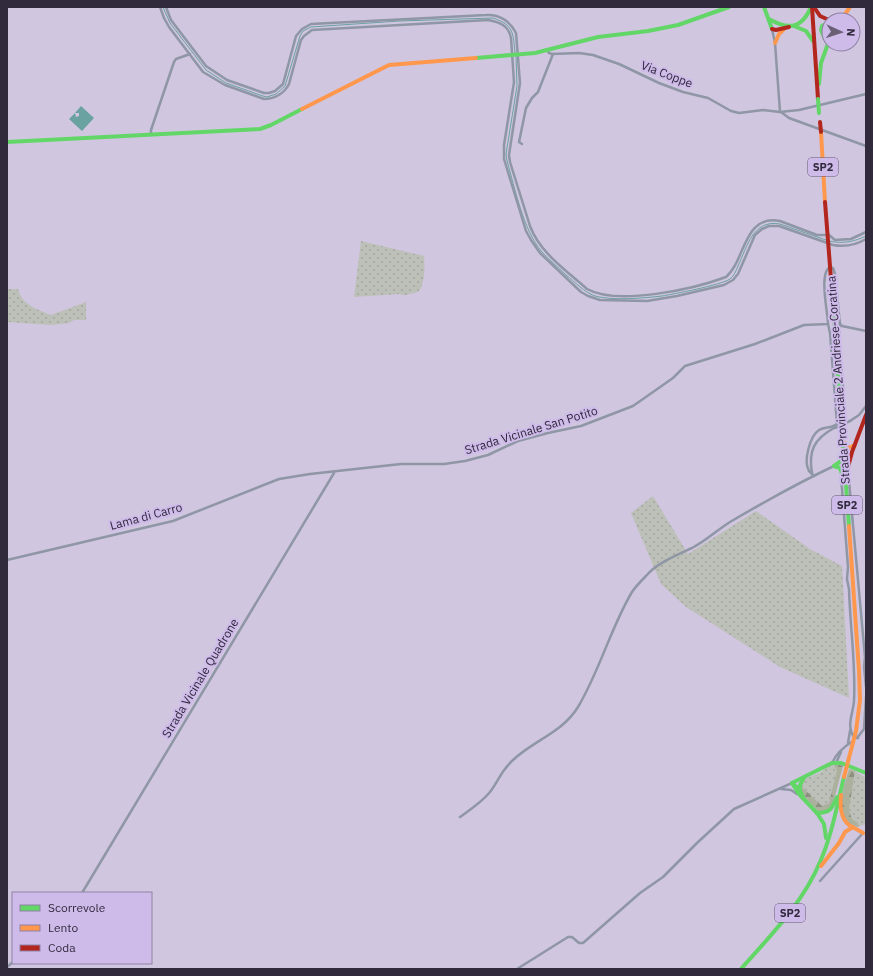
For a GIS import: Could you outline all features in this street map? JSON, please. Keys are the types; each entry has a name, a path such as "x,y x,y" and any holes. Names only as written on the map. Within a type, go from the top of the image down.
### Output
{"main road":[{"path":"7,142 260,129 271,125 379,69 389,66 515,55 547,50 598,37 648,31 678,25 729,7"},
{"path":"792,26 805,20 812,7 821,17"},
{"name":"Strada Provinciale 2 Andriese-Coratina","path":"740,969 792,910 813,878 824,851 841,790 859,714 860,686 812,7"},
{"path":"764,8 772,29 792,26 802,28 808,32 812,38 815,53"},
{"path":"769,19 783,27"},
{"path":"775,43 783,27"},
{"path":"818,99 821,63 825,52"},
{"path":"845,481 855,444 866,415"},
{"path":"842,440 848,448 855,444"},
{"path":"834,466 840,461 843,454"},
{"path":"834,466 840,468 845,481"},
{"path":"824,851 827,835 823,820 799,792 793,789 792,783 834,763 843,764 866,773"},
{"path":"799,792 802,781 806,776"},
{"path":"843,780 841,811 844,820 853,828 865,831"},
{"path":"817,813 826,813 830,811 841,790"},
{"path":"813,878 839,843 845,832 853,828"}],"street":[{"path":"160,7 169,27 203,72 225,85 264,99 277,96 287,89 301,40 306,33 312,30 488,20 494,21 506,27 510,32 520,83 510,162 532,230 542,247 554,260 595,293 602,295 647,295 678,290 726,277 731,273 746,241 754,228 768,221 780,221 817,235 829,236 835,240 851,239 866,232"},
{"path":"166,7 172,20 206,66 220,77 264,93 269,93 283,84 296,36 302,29 311,24 492,14 509,22 516,33 514,82 504,145 504,160 526,231 540,253 577,289 588,296 600,300 648,301 724,285 733,280 738,274 751,243 759,231 769,226 779,226 804,236 838,246 856,244 866,239"},
{"path":"430,17 430,23"},
{"path":"370,20 370,26"},
{"path":"506,27 509,22"},
{"path":"302,29 306,33"},
{"path":"772,29 775,43 780,112"},
{"path":"522,144 519,142 524,113 532,98 538,92 553,54 548,53 547,50"},
{"name":"Via Coppe","path":"553,54 579,53 593,55 683,92 708,98 735,112 744,113 763,110 780,112"},
{"path":"151,134 151,130 174,62 176,59 190,54"},
{"path":"194,60 199,57"},
{"path":"269,93 271,98"},
{"path":"780,112 799,110 866,94"},
{"path":"780,112 790,118 866,146"},
{"path":"508,124 514,125"},
{"path":"516,199 521,197"},
{"path":"804,236 806,230"},
{"path":"746,241 751,243"},
{"path":"813,475 810,471 807,459 812,438 820,430 831,428 837,424 830,333 824,286 825,270 831,267 834,270 836,278 845,414"},
{"path":"706,283 708,289"},
{"path":"577,289 582,284"},
{"path":"647,295 648,301"},
{"name":"Strada Vicinale San Potito","path":"334,472 401,464 444,464 465,461 488,455 518,441 581,426 633,406 673,378 685,366 755,344 804,325 828,324"},
{"path":"840,324 842,326 866,330"},
{"path":"813,475 811,467 814,444 824,434 859,415 866,406"},
{"path":"460,817 485,798 502,771 514,759 548,736 570,717 578,706 600,664 632,591 647,574 675,555 696,545 766,501 813,475 834,466"},
{"path":"848,467 865,657 866,687"},
{"name":"Lama di Carro","path":"7,560 173,521 279,479 334,472"},
{"name":"Strada Vicinale Quadrone","path":"83,892 334,472"},
{"path":"834,763 849,741 850,723 854,702 854,657 847,579 848,566 841,480 842,472"},
{"path":"846,746 858,738 864,729 866,697"},
{"path":"850,731 854,737 858,738"},
{"path":"834,763 841,752"},
{"path":"839,756 843,764"},
{"path":"517,969 569,936 579,943 583,943 640,892 663,877 734,809 792,783"},
{"path":"779,790 799,792"},
{"path":"820,881 865,831"}],"shaded area":[{"path":"81,106 94,118 82,131 69,119","holes":["75,113 79,113 79,116 76,117"]},
{"path":"361,241 424,256 423,279 419,291 405,295 354,297"},
{"path":"7,289 18,289 23,299 27,303 51,315 86,302 86,320 74,320 69,323 51,325 7,322"},
{"path":"653,496 688,554 756,511 810,549 842,566 849,698 780,667 686,607 661,584 631,513"},
{"path":"831,765 834,765 838,769 829,803 822,806 801,786 807,778 819,773"},
{"path":"855,771 866,778 866,824 857,827 857,823 852,819 849,810"}],"green space":[{"path":"837,764 843,766 832,807 824,813 818,811 802,794 801,786 822,806 829,803 837,770 834,765"},
{"path":"849,769 855,771 849,810 852,819 858,823 857,827 846,821 841,810 843,789"}],"waterway":[{"path":"163,7 170,23 206,70 226,83 267,97 276,94 285,86 300,36 303,31 311,27 399,21 493,18 509,27 513,35 515,53"},
{"path":"516,56 517,86 506,154 517,196 525,221 535,243 542,252 566,275 587,292 602,298 647,298 686,291 725,281 730,279 735,273 752,236 763,226 771,224 780,224 826,240"},
{"path":"829,241 848,242 866,236"}],"traffic: fast":[{"path":"476,58 535,53 598,37 648,31 678,25 729,7"},
{"path":"764,7 772,29"},
{"path":"769,19 782,25 794,25 803,20 811,7"},
{"path":"794,26 806,31 813,41"},
{"path":"819,84 821,63 825,52"},
{"path":"818,99 819,113"},
{"path":"7,142 260,129 302,109"},
{"path":"831,279 849,526"},
{"path":"834,466 841,461 843,456"},
{"path":"834,466 840,468 843,477"},
{"path":"792,783 832,763 841,763 866,773"},
{"path":"741,969 785,918 805,891 813,877 828,841 844,777"},
{"path":"800,790 800,785 804,778"},
{"path":"792,783 799,794 817,813"},
{"path":"792,783 800,790 803,798"},
{"path":"817,813 828,811 834,804 837,797"},
{"path":"817,813 824,824 826,838"}],"traffic: slow":[{"path":"847,12 850,7"},
{"path":"775,43 779,34 784,29"},
{"path":"302,109 389,65 476,58"},
{"path":"821,132 825,202"},
{"path":"844,442 848,448 855,445"},
{"path":"849,526 860,700 856,731"},
{"path":"844,777 856,731"},
{"path":"841,795 841,807 844,819 849,825 863,833"},
{"path":"821,866 839,843 845,832 853,827"}],"traffic: jam":[{"path":"812,7 818,99"},
{"path":"814,7 821,16"},
{"path":"772,29 776,30 789,27"},
{"path":"820,122 821,132"},
{"path":"825,202 831,279"},
{"path":"846,475 852,452 866,415"}]}
